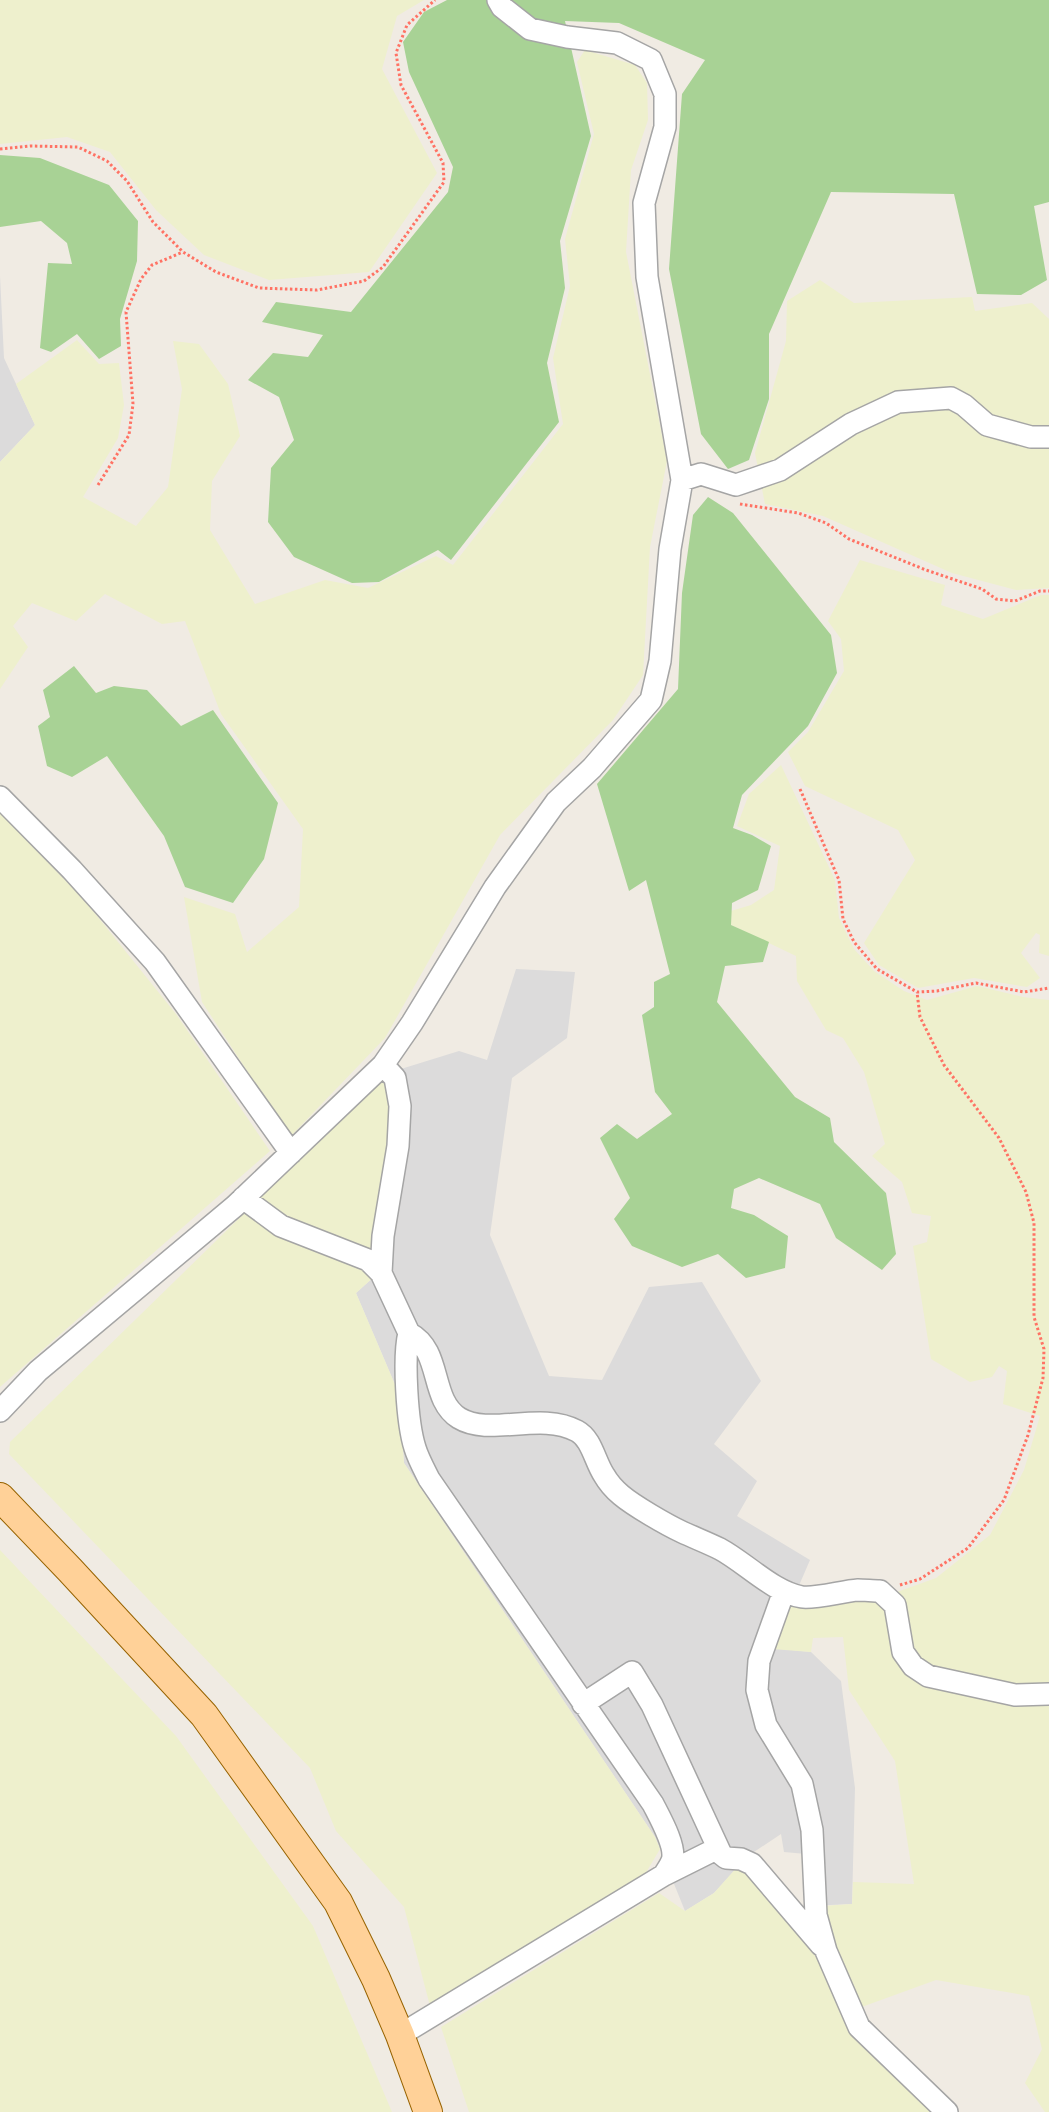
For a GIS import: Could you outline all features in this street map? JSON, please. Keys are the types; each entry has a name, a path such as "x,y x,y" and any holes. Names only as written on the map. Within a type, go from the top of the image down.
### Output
{"main road":[{"path":"0,1497 204,1715 338,1902 376,1979 400,2035 428,2112"}],"street":[{"path":"0,1411 38,1371 243,1198 383,1065 412,1023 495,887 556,802 592,768 651,700 660,661 670,549 682,480 647,277 644,204 665,127 665,94 651,60 616,43 567,38 530,29 502,7 498,0"},
{"path":"682,480 701,474 736,485 780,470 851,424 898,402 951,398 964,405 987,424 1031,437 1049,436"},
{"path":"0,797 72,870 155,962 291,1152"},
{"path":"381,1274 382,1236 398,1146 400,1106 396,1078 383,1065"},
{"path":"243,1198 281,1226 368,1260 381,1274 409,1333 419,1338 431,1358 440,1392 449,1408 459,1418 476,1425 544,1422 566,1426 580,1432 594,1452 603,1474 620,1495 680,1531 721,1549 784,1591 803,1597 859,1590 880,1591 895,1605 903,1652 913,1666 928,1676 1015,1695 1049,1694"},
{"path":"409,1333 406,1346 410,1422 415,1448 428,1479 653,1804 664,1824 673,1851 673,1860 664,1875"},
{"path":"784,1591 759,1662 757,1690 766,1725 802,1784 812,1830 816,1915 826,1951 859,2028 947,2112"},
{"path":"584,1704 632,1672 652,1705 718,1848 726,1858 741,1859 752,1864 826,1951"},
{"path":"400,2035 664,1875 718,1848"}],"path":[{"path":"0,149 30,146 78,147 108,161 127,181 153,222 183,252 216,272 259,288 317,290 364,281 383,267 444,182 444,163 401,84 396,53 407,25 435,0"},
{"path":"98,485 129,435 133,404 126,312 141,279 152,265 183,252"},
{"path":"732,502 798,513 826,523 849,539 926,570 982,589 996,599 1015,601 1040,591 1049,591"},
{"path":"800,789 839,880 843,919 854,942 877,969 917,992 936,991 976,983 1024,992 1049,988"},
{"path":"880,1591 920,1579 968,1548 1004,1500 1028,1435 1043,1378 1044,1349 1034,1317 1034,1223 1026,1192 999,1138 944,1065 920,1017 917,992"}],"shaded area":[{"path":"0,276 4,358 35,425 0,462"},
{"path":"516,969 575,972 567,1038 512,1078 490,1235 549,1376 602,1380 649,1287 702,1282 761,1381 714,1444 757,1481 737,1516 810,1560 772,1648 811,1652 841,1681 855,1788 852,1904 809,1906 806,1854 784,1852 781,1834 748,1856 714,1893 685,1911 655,1837 404,1463 399,1394 356,1293 376,1275 388,1073 459,1051 487,1060"}],"green space":[{"path":"0,0 424,0 397,16 382,69 437,173 369,272 269,280 204,255 156,210 110,152 67,137 0,144"},
{"path":"447,0 1049,0 1049,202 1034,206 1047,280 1021,295 977,294 954,194 831,192 769,334 769,399 749,460 728,469 701,434 669,269 682,94 705,60 619,23 565,21 591,136 560,241 565,288 547,363 559,422 451,560 438,550 379,582 352,583 294,557 268,522 271,468 294,440 279,397 248,380 273,353 308,357 323,335 262,322 276,302 351,312 448,192 453,167 409,72 403,42 424,12"},
{"path":"585,50 635,65 647,83 648,120 631,170 626,252 667,461 650,547 643,675 613,720 500,835 385,1038 290,1137 202,1002 184,897 235,914 247,952 299,907 303,829 221,714 185,621 162,624 105,594 76,621 32,603 13,626 28,647 0,689 0,462 35,425 16,384 77,340 99,364 119,363 124,405 118,438 83,497 136,526 168,487 182,389 173,341 199,344 228,384 240,436 212,481 210,530 255,604 325,580 368,588 436,556 453,565 563,424 553,358 570,286 565,239 594,134 577,62"},
{"path":"0,155 40,158 109,185 138,221 137,261 120,319 121,346 99,359 77,334 51,352 40,348 48,263 72,264 67,243 41,221 0,227"},
{"path":"820,280 854,303 972,297 975,311 1032,303 1049,319 1049,588 1016,590 952,573 823,516 765,504 755,453 786,341 787,301"},
{"path":"708,497 733,513 831,635 837,673 808,726 742,795 733,828 752,835 771,846 758,890 732,903 731,925 769,942 763,962 725,966 717,1002 795,1097 830,1118 834,1142 886,1193 896,1254 882,1270 836,1238 820,1204 759,1178 734,1189 731,1208 754,1215 788,1236 785,1268 746,1278 718,1254 682,1267 632,1246 614,1219 630,1198 600,1138 617,1124 637,1139 672,1114 655,1092 642,1015 654,1007 654,982 670,974 646,880 629,891 597,784 678,689 682,593 693,515"},
{"path":"860,560 945,585 941,605 983,619 1041,595 1049,595 1049,956 1039,953 1040,935 1036,933 1021,953 1040,978 1027,987 974,978 918,988 879,965 864,943 915,860 898,830 805,786 788,752 808,732 844,671 841,639 828,621"},
{"path":"74,666 96,693 114,686 147,690 181,726 213,710 278,803 264,859 233,903 185,887 164,836 107,756 72,777 47,766 38,726 50,717 43,690"},
{"path":"781,765 835,880 839,918 854,949 874,971 904,991 927,1000 977,986 1023,997 1049,1000 1049,1689 1010,1689 931,1673 906,1648 897,1592 936,1578 990,1535 1024,1470 1040,1416 1003,1404 1007,1371 999,1366 992,1377 970,1382 931,1359 913,1246 927,1242 931,1216 912,1213 902,1182 872,1156 885,1144 864,1072 843,1038 826,1030 797,981 796,956 731,925 731,911 751,905 774,890 780,846 737,826 749,794"},
{"path":"0,812 85,901 176,1014 270,1151 0,1387"},
{"path":"388,1073 392,1131 376,1275 356,1293 399,1394 404,1463 655,1837 660,1849 644,1876 430,2006 404,1907 336,1831 310,1768 9,1454 10,1442"},
{"path":"0,1550 176,1736 313,1926 392,2112 0,2112"},
{"path":"880,1597 912,1670 1049,1699 1049,2112 1045,2112 1025,2083 1042,2049 1029,1996 936,1980 859,2008 835,1957 823,1906 852,1904 853,1882 914,1884 895,1761 849,1690 843,1637 813,1638 811,1652 772,1649 793,1600"},
{"path":"738,1866 754,1876 937,2112 469,2112 441,2027 659,1893 685,1911 714,1893"}]}
